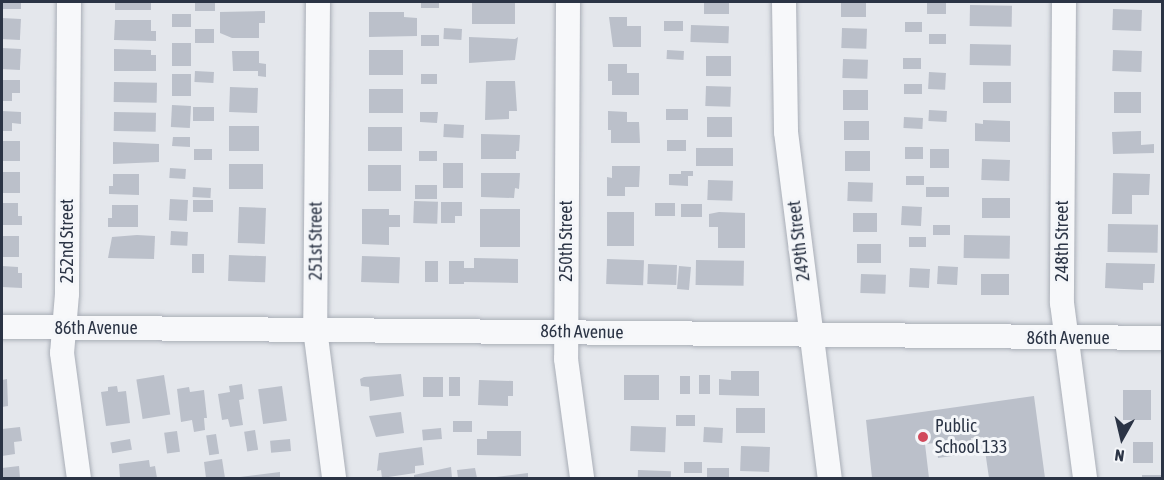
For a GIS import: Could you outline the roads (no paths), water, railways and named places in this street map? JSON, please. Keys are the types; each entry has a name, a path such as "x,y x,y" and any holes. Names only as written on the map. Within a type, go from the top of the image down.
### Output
{"street":[{"name":"252nd Street","path":"69,2 67,294 62,353 79,478"},
{"name":"251st Street","path":"318,2 315,329 334,478"},
{"name":"250th Street","path":"568,2 566,359 582,478"},
{"name":"249th Street","path":"784,2 786,132 810,335 830,478"},
{"name":"248th Street","path":"1064,2 1062,303 1085,478"},
{"name":"86th Avenue","path":"2,327 1162,338"}],"place":[{"name":"Public School 133","path":"923,437"}]}
